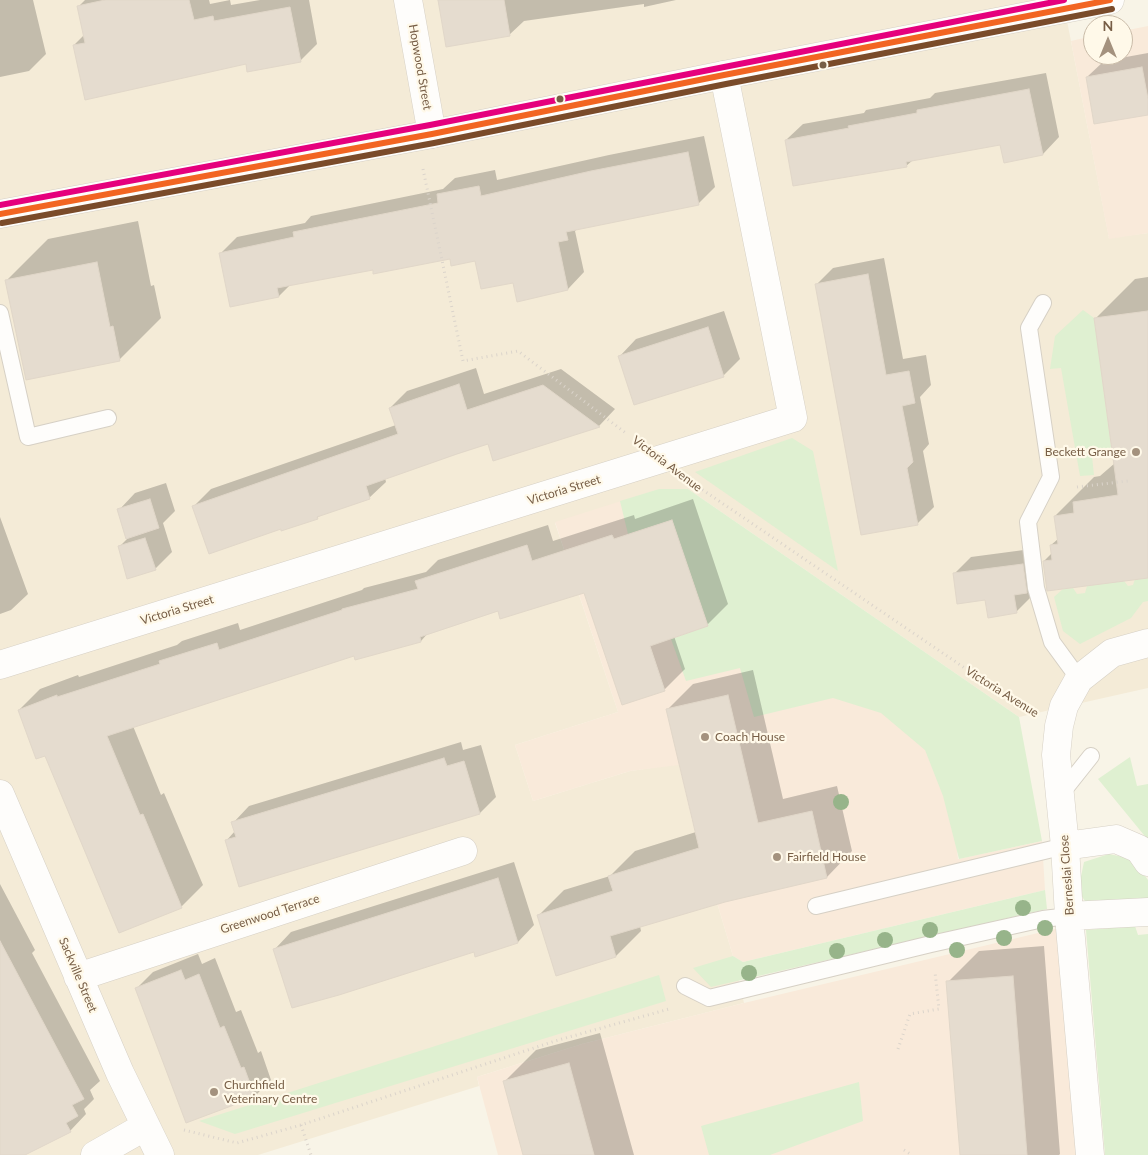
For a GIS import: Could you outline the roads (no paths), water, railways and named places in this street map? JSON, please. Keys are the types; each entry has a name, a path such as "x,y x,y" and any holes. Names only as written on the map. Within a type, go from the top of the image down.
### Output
{"street":[{"name":"Hopwood Street","path":"408,0 424,135"},
{"path":"0,214 424,135 1110,0"},
{"name":"Victoria Street","path":"0,665 793,418 724,75"},
{"name":"Berneslai Close","path":"1090,1155 1056,755 1059,726 1064,706 1079,679 1112,654 1148,643"},
{"name":"Sackville Street","path":"0,794 7,827 153,1142"},
{"path":"1065,846 1116,839 1139,849 1148,862"},
{"name":"Greenwood Terrace","path":"78,977 463,851"},
{"path":"1069,916 1148,912"},
{"path":"95,1155 153,1142"}],"lane":[{"path":"1043,303 1029,328 1051,476 1028,522 1036,588 1052,642 1079,679"},
{"path":"0,313 28,437 108,418"},
{"path":"1060,795 1091,756"},
{"path":"816,906 1065,846"},
{"path":"685,986 708,998 1043,918 1069,916"}],"place":[{"name":"Beckett Grange","path":"1136,452"},
{"name":"Coach House","path":"705,737"},
{"name":"Fairfield House","path":"777,857"},
{"name":"Churchfield Veterinary Centre","path":"214,1092"}]}
